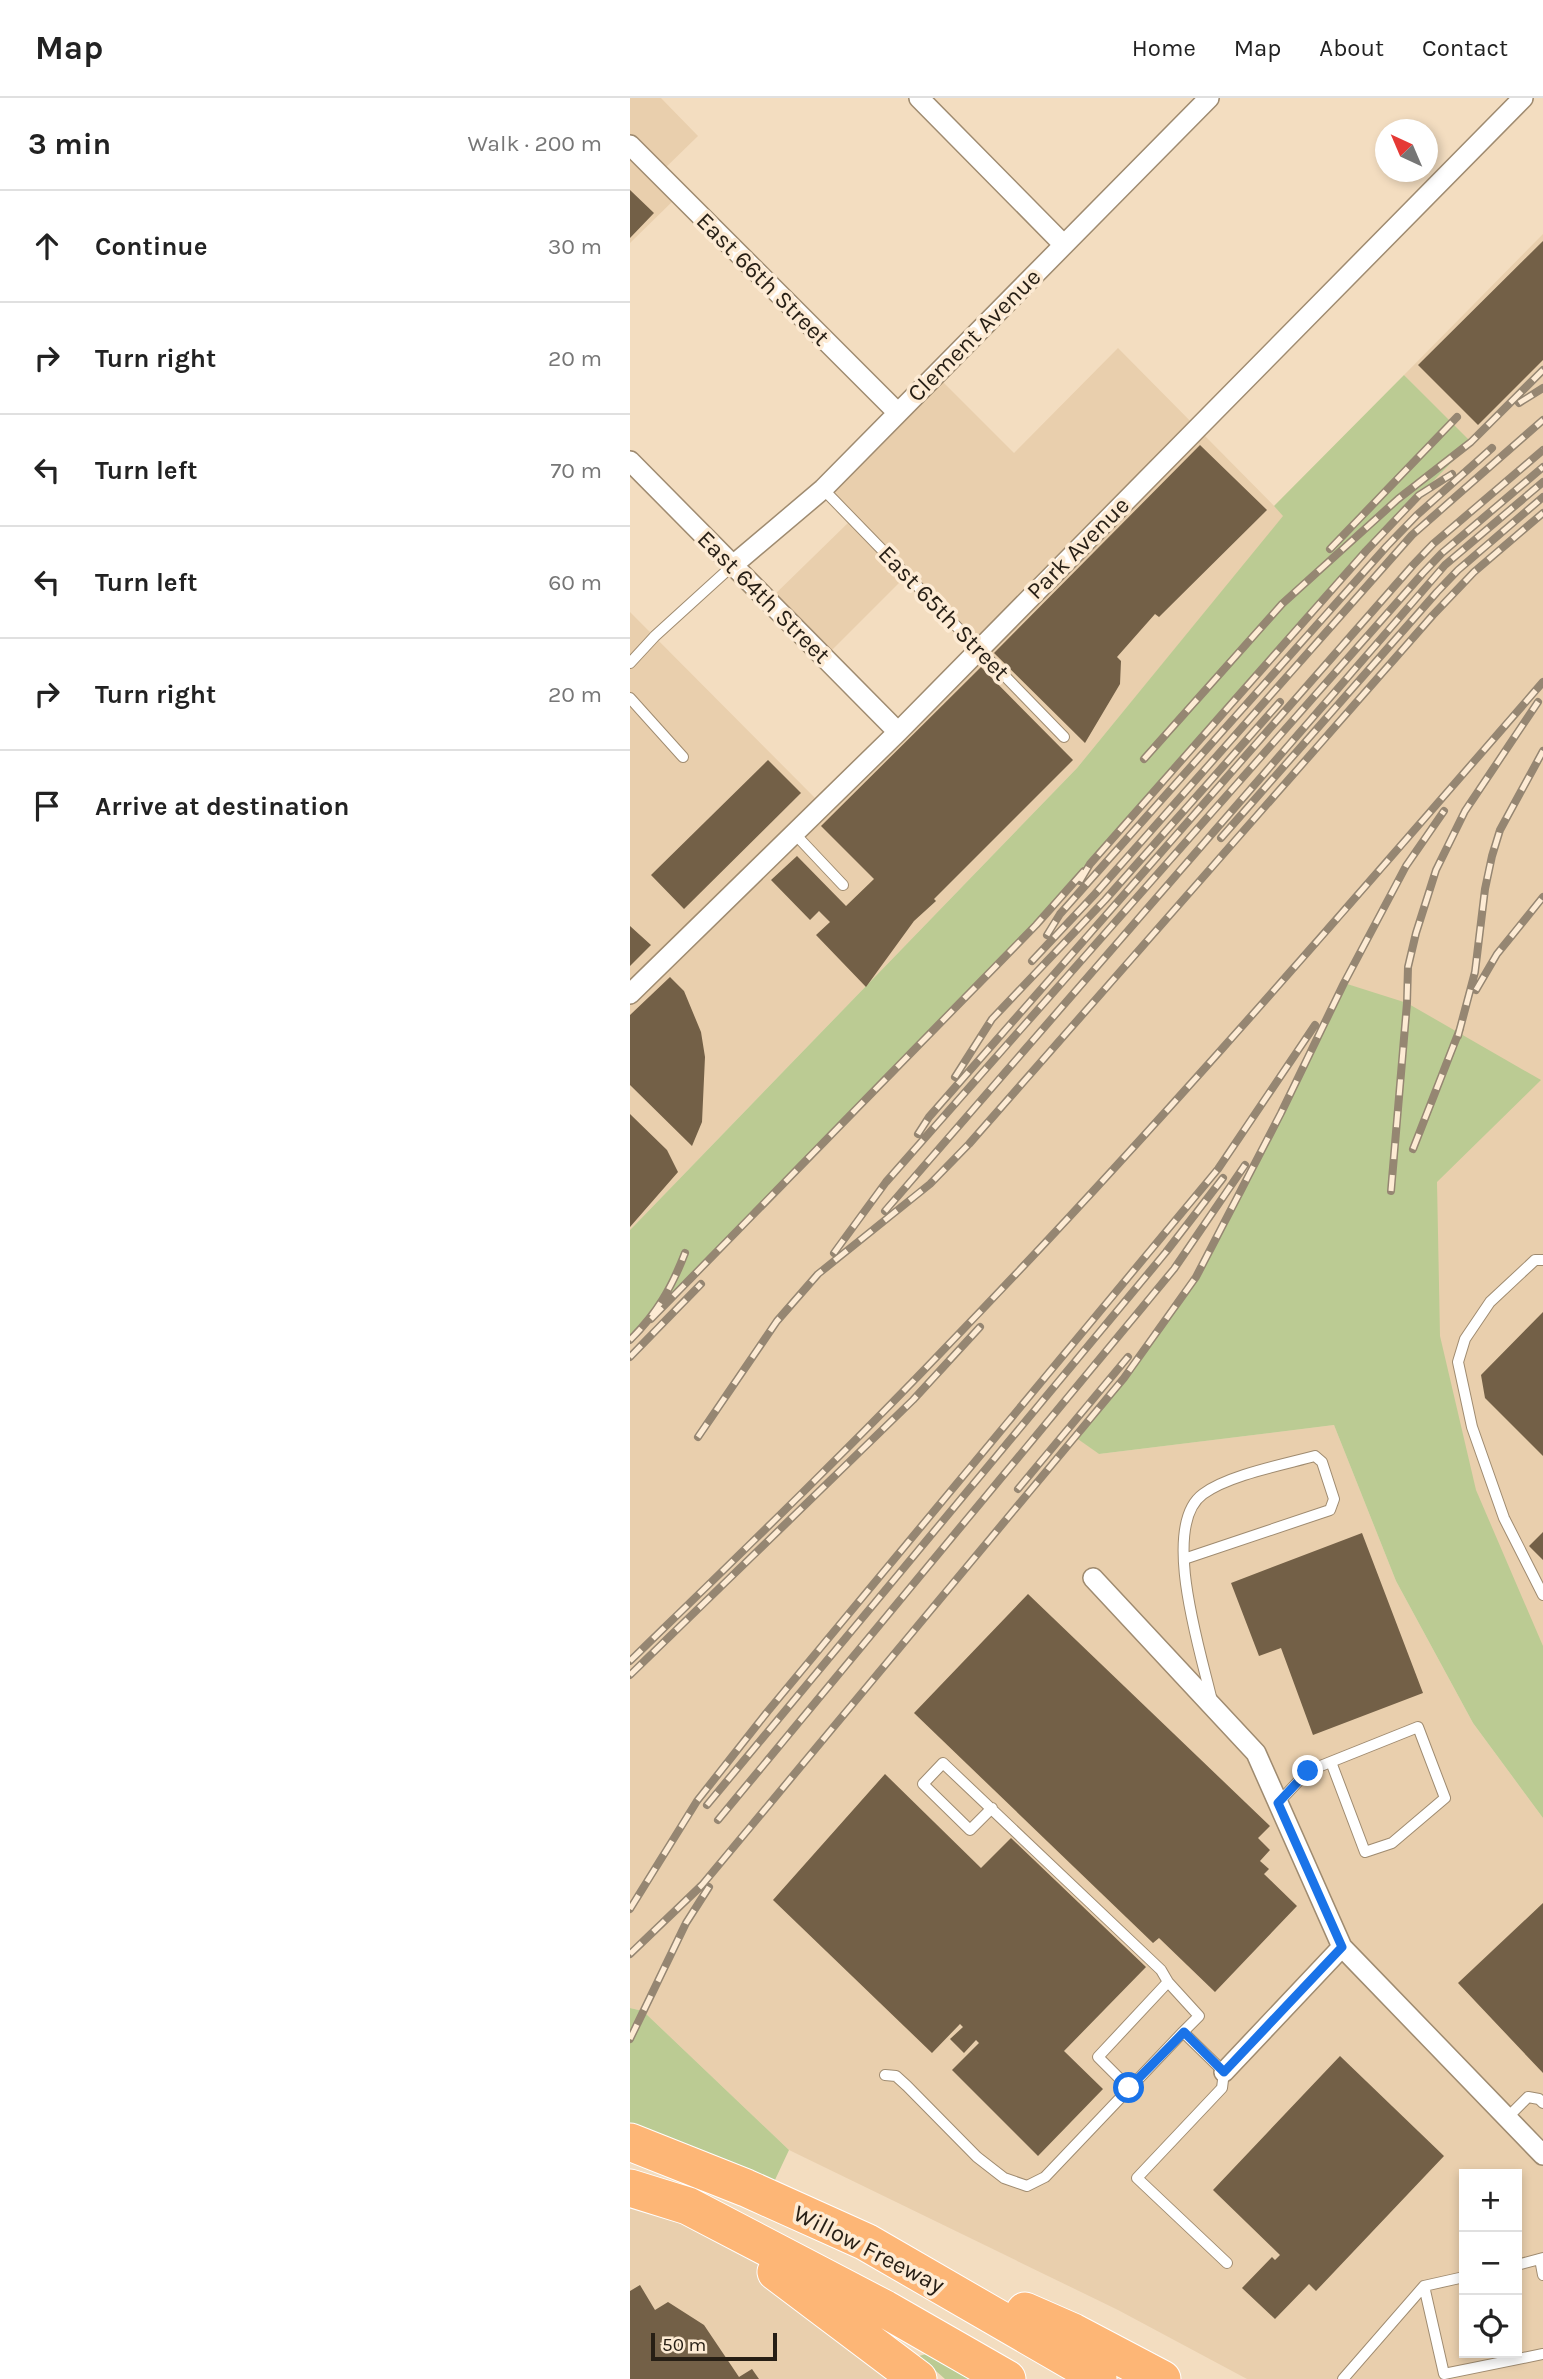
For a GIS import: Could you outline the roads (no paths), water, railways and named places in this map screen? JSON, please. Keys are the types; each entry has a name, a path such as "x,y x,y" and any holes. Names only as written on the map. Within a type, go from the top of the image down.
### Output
{"highway":[{"name":"Willow Freeway","path":"630,2142 746,2188 866,2242 1082,2367 1098,2379"},
{"name":"Willow Freeway","path":"630,2188 688,2206 885,2309 1007,2379"},
{"path":"688,2206 918,2379"},
{"path":"866,2242 1073,2332 1162,2379"}],"street":[{"path":"919,98 1064,245"},
{"name":"Clement Avenue","path":"733,566 823,489 1209,98"},
{"name":"Park Avenue","path":"630,994 898,732 1523,98"},
{"name":"East 66th Street","path":"630,145 897,412"},
{"name":"East 64th Street","path":"630,461 898,732"},
{"path":"1093,1578 1256,1753 1342,1947 1543,2155"},
{"path":"1224,2072 1342,1947"}],"lane":[{"name":"East 65th Street","path":"823,489 1064,737"},
{"path":"630,663 655,636 733,566"},
{"path":"630,698 683,757"},
{"path":"794,833 843,886"},
{"path":"1543,1260 1535,1260 1490,1303 1465,1339 1458,1362 1472,1427 1504,1518 1543,1595"},
{"path":"1184,1559 1330,1510 1334,1499 1322,1462 1315,1456 1222,1483 1200,1495 1187,1515 1184,1559 1186,1588 1214,1708"},
{"path":"1278,1803 1308,1771 1418,1727 1446,1798 1392,1843 1365,1852 1331,1762"},
{"path":"885,2075 896,2076 902,2081 977,2157 1004,2178 1027,2186 1045,2177 1199,2017 1168,1982 1161,1970 992,1808 943,1763 923,1784 970,1830 992,1808"},
{"path":"1129,2088 1097,2057 1168,1982"},
{"path":"1184,2032 1224,2072 1222,2088 1137,2178 1227,2263"},
{"path":"1507,2118 1528,2097 1539,2099 1543,2103"},
{"path":"1522,2263 1542,2259 1543,2275"},
{"path":"1343,2379 1424,2287 1459,2278"},
{"path":"1424,2287 1443,2376 1543,2354"}],"railway":[{"path":"1144,759 1282,604 1398,499 1471,442 1543,370"},
{"path":"1519,403 1543,388"},
{"path":"1330,549 1457,417"},
{"path":"1032,961 1095,894 1412,535 1543,420"},
{"path":"1047,935 1060,914 1387,546 1417,515 1492,448"},
{"path":"918,1134 929,1117 1413,565 1433,544 1543,450"},
{"path":"834,1253 886,1182 1423,573 1442,553 1543,467"},
{"path":"1080,881 1090,864 1366,551 1419,495 1452,474"},
{"path":"885,1211 1445,565 1543,482"},
{"path":"1221,838 1437,592 1458,570 1543,497"},
{"path":"698,1437 777,1321 818,1274 930,1184 969,1144 1433,615 1474,572 1543,513"},
{"path":"630,1661 792,1504 1027,1263 1251,1016 1543,682"},
{"path":"955,1077 992,1019 1105,900 1280,702"},
{"path":"1391,1191 1408,967 1416,933 1436,870 1465,811 1538,702"},
{"path":"1458,1036 1475,972 1485,889 1492,856 1500,830 1543,751"},
{"path":"630,1954 702,1885 1124,1378 1196,1277 1406,866 1444,811"},
{"path":"651,1319 1036,925 1084,871"},
{"path":"1476,990 1497,954 1543,897"},
{"path":"630,1909 697,1801 768,1711 1218,1169 1315,1025"},
{"path":"1413,1149 1460,1029"},
{"path":"718,1820 1174,1269 1245,1165"},
{"path":"707,1805 1166,1252 1223,1178"},
{"path":"630,1340 662,1300 685,1253"},
{"path":"630,1357 701,1284"},
{"path":"630,1675 913,1400 980,1327"},
{"path":"1018,1489 1128,1357"},
{"path":"630,2039 686,1923 709,1887"}]}
